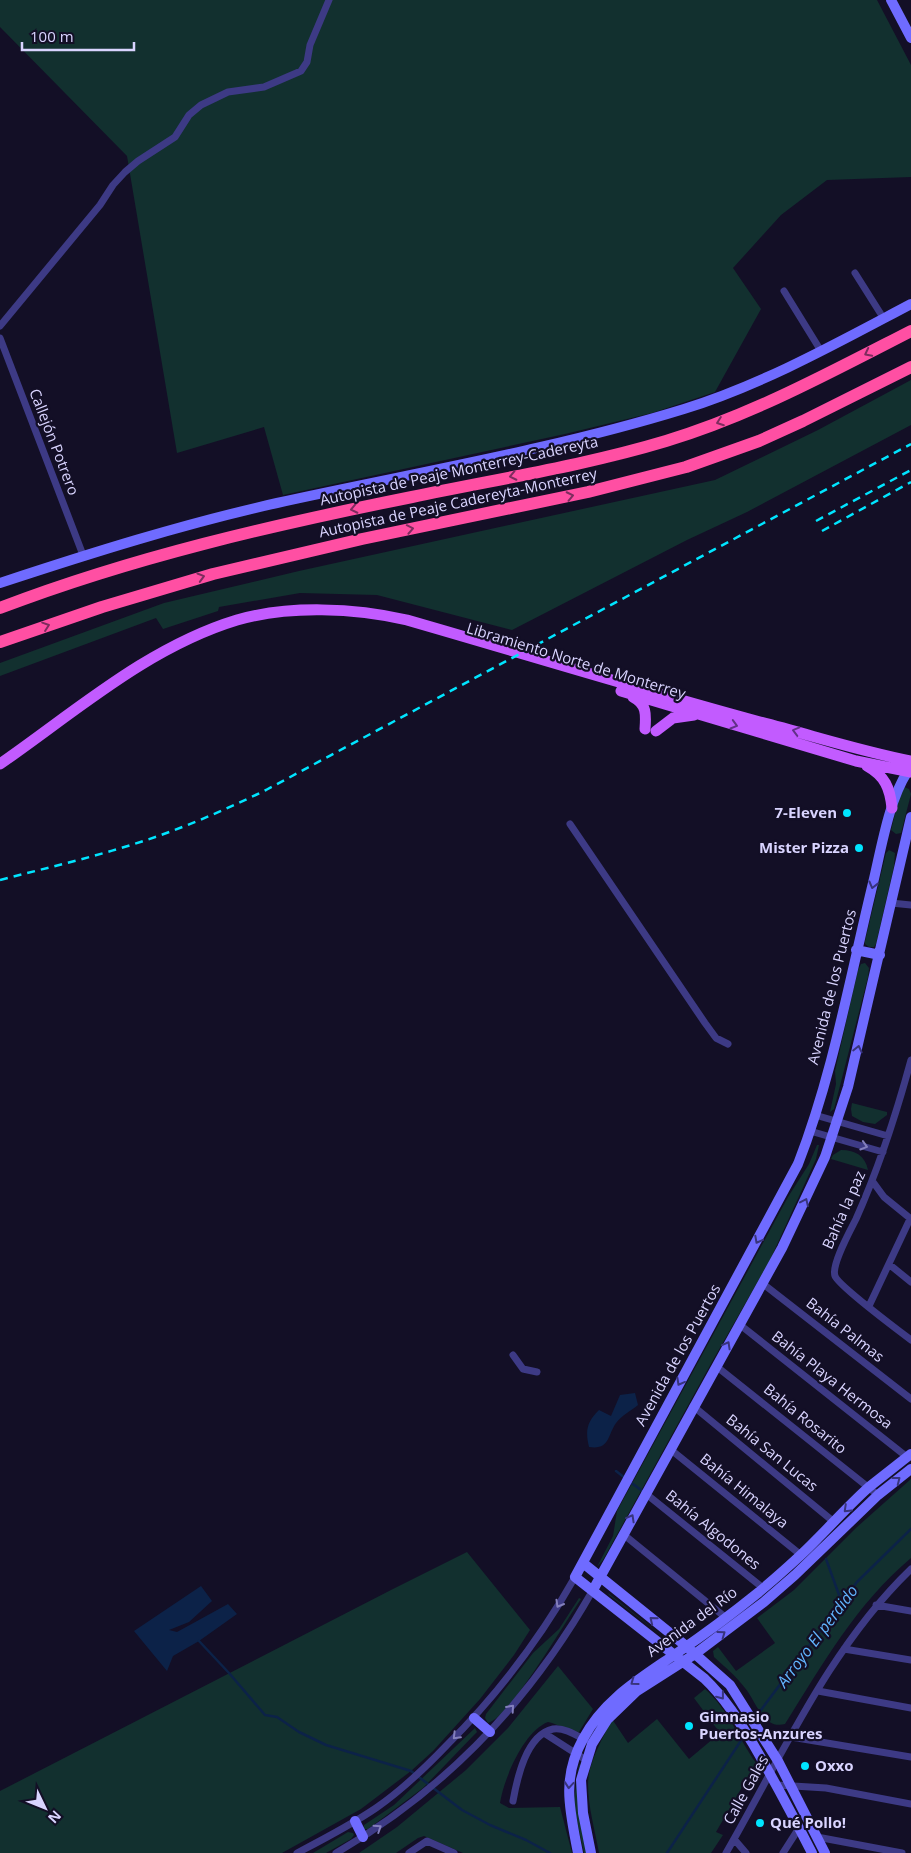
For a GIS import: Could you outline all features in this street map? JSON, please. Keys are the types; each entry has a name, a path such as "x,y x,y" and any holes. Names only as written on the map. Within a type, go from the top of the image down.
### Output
{"highway":[{"name":"Autopista de Peaje Monterrey-Cadereyta","path":"0,608 138,563 253,532 329,514 603,457 666,441 765,404 911,331"},
{"name":"Autopista de Peaje Cadereyta-Monterrey","path":"0,642 93,610 213,574 362,538 588,492 686,467 759,442 911,367"}],"main road":[{"name":"Libramiento Norte de Monterrey","path":"0,764 145,663 184,642 236,621 298,611 338,610 388,616 679,700 820,738 870,753 910,771"},
{"name":"Libramiento Norte de Monterrey","path":"228,624 237,625 274,618 318,614 356,616 392,621 466,642 622,692 856,761 910,771"},
{"path":"622,692 639,700 644,706 650,730 673,718 701,715"},
{"path":"856,761 871,768 885,780 890,792 892,808"}],"street":[{"path":"0,326 100,205 113,185 138,161 175,137 189,115 201,105 228,92 264,86 301,72 307,62 310,45 329,0"},
{"path":"891,0 911,38"},
{"path":"855,273 884,319"},
{"path":"784,291 820,351"},
{"path":"0,583 83,556 223,516 542,447 685,409 758,381 911,304"},
{"name":"Callejón Potrero","path":"0,338 83,556"},
{"name":"Avenida de los Puertos","path":"297,1853 376,1808 416,1775 474,1718 543,1632 575,1576 798,1164 816,1115 892,808 901,784 910,771"},
{"path":"336,1853 399,1814 443,1778 490,1732 549,1660 593,1590 804,1204 832,1137 852,1072 911,817"},
{"path":"570,824 716,1038 728,1044"},
{"path":"891,902 911,905"},
{"path":"856,950 880,955"},
{"name":"Bahía la paz","path":"911,1060 873,1182 840,1254 835,1270 835,1276 840,1282 911,1340"},
{"path":"902,1093 911,1095"},
{"path":"816,1115 888,1136"},
{"path":"810,1131 883,1152"},
{"path":"869,1306 911,1219 884,1197 873,1182"},
{"path":"890,1265 911,1282"},
{"name":"Bahía Palmas","path":"762,1283 911,1399"},
{"name":"Bahía Playa Hermosa","path":"739,1324 909,1456"},
{"path":"513,1354 523,1369 537,1372"},
{"name":"Bahía Rosarito","path":"716,1366 878,1495"},
{"name":"Bahía San Lucas","path":"693,1406 834,1522"},
{"name":"Bahía Himalaya","path":"670,1448 801,1555"},
{"name":"Avenida del Río","path":"591,1853 581,1794 582,1780 586,1760 598,1723 612,1700 627,1687 674,1655 760,1591 801,1555 869,1488 909,1456"},
{"name":"Avenida del Río","path":"578,1853 568,1805 569,1782 576,1753 583,1739 598,1723 651,1680 695,1654 764,1602 802,1569 878,1495 911,1469"},
{"name":"Bahía Algodones","path":"645,1493 760,1591"},
{"path":"623,1534 725,1617"},
{"path":"582,1563 686,1646 730,1685 778,1761 825,1853"},
{"name":"Calle Gales","path":"726,1853 770,1773 844,1648 876,1605 911,1569"},
{"path":"575,1576 718,1692 738,1720 770,1773 812,1853"},
{"path":"760,1591 764,1602"},
{"path":"876,1605 911,1611"},
{"path":"844,1648 911,1660"},
{"path":"818,1691 911,1708"},
{"path":"738,1720 748,1713"},
{"path":"474,1718 490,1732"},
{"path":"513,1801 519,1771 526,1754 535,1741 544,1733 552,1729 559,1729 592,1744"},
{"path":"544,1733 586,1760"},
{"path":"791,1737 911,1757"},
{"path":"777,1785 826,1788 911,1804"},
{"path":"355,1821 363,1837"},
{"path":"783,1853 799,1828"},
{"path":"817,1837 902,1853"},
{"path":"734,1839 746,1853"},
{"path":"409,1853 426,1841 454,1853"}],"green space":[{"path":"0,0 877,0 911,65 911,177 827,180 781,215 733,268 761,309 715,392 652,413 565,434 283,495 264,427 177,453 127,156 0,27"},
{"path":"911,380 911,425 747,512 687,540 512,630 377,595 300,593 219,607 218,611 163,629 156,618 0,676 0,663 164,603 299,571 715,480 818,430"},
{"path":"904,787 909,789 911,794 901,833 896,834 891,830 901,790"},
{"path":"889,850 895,853 894,866 876,944 874,947 869,947 865,944 865,941 886,853"},
{"path":"865,963 869,968 868,977 834,1109 830,1112 836,1084 835,1071 858,970 861,964"},
{"path":"852,1103 887,1112 887,1115 875,1124 863,1122 852,1116"},
{"path":"817,1145 819,1145 816,1159 770,1260 603,1560 597,1567 613,1536 617,1511 788,1197 809,1164"},
{"path":"841,1150 851,1151 859,1155 865,1161 868,1170 831,1159 833,1155"},
{"path":"911,1479 911,1558 857,1615 827,1657 785,1724 777,1725 771,1723 761,1713 742,1684 714,1657 713,1651 718,1647 736,1671 775,1643 757,1618 794,1590 857,1527"},
{"path":"467,1552 530,1630 514,1655 480,1699 433,1751 411,1771 361,1809 282,1853 0,1853 0,1791"},
{"path":"608,1593 669,1641 609,1595"},
{"path":"579,1598 581,1599 523,1687 498,1717 488,1723 485,1718 486,1714 533,1653 559,1629"},
{"path":"558,1666 593,1709 579,1732 571,1731 548,1722 531,1735 516,1756 500,1803 509,1808 560,1807 572,1853 463,1853 424,1836 396,1853 359,1853 397,1827 466,1770 508,1728"},
{"path":"705,1689 727,1715 756,1763 716,1832 723,1835 711,1853 599,1853 589,1801 588,1784 590,1768 612,1719 628,1743 657,1719 689,1759 720,1733 694,1698"},
{"path":"475,1728 477,1732 423,1788 368,1829 364,1829 364,1825 394,1805"},
{"path":"581,1764 588,1853 584,1853 574,1799 579,1765"},
{"path":"348,1832 354,1835 351,1839 326,1853 313,1853"}],"water":[{"path":"635,1393 638,1405 618,1420 604,1444 589,1447 588,1427 595,1414 599,1410 611,1416 620,1395"},
{"path":"201,1586 212,1601 189,1622 169,1630 177,1632 228,1604 237,1614 199,1641 173,1656 167,1671 134,1631"}],"waterway":[{"path":"616,1471 625,1478"},
{"path":"629,1481 645,1493"},
{"name":"Arroyo El perdido","path":"755,1718 857,1582 911,1529"},
{"path":"826,1559 842,1603"},
{"path":"199,1641 265,1715 277,1717 299,1732 326,1745 411,1771 462,1810 550,1853"},
{"name":"Arroyo El perdido","path":"667,1853 744,1736"}],"railway":[{"path":"0,880 87,858 151,839 196,822 254,796 911,444"},
{"path":"816,521 911,470"},
{"path":"822,531 911,482"}],"place":[{"name":"7-Eleven","path":"847,813"},
{"name":"Mister Pizza","path":"859,848"},
{"name":"Gimnasio Puertos-Anzures","path":"689,1726"},
{"name":"Oxxo","path":"805,1766"},
{"name":"Qué Pollo!","path":"760,1823"}]}
